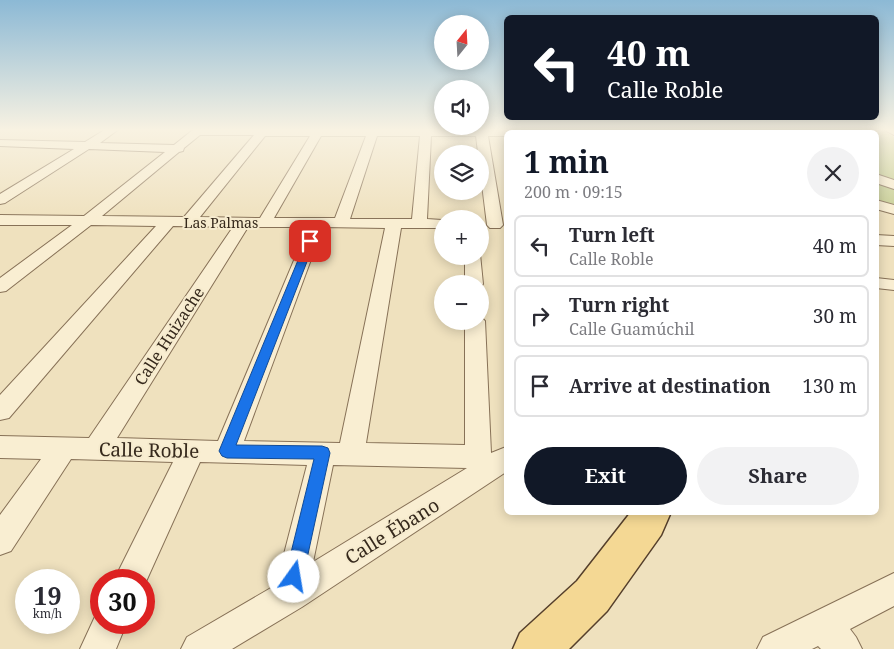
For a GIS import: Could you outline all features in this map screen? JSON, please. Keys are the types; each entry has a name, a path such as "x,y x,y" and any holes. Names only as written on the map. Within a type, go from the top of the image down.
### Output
{"main road":[{"path":"536,649 592,596 650,515"}],"street":[{"path":"0,200 65,159"},
{"path":"0,287 166,159"},
{"path":"188,222 240,159"},
{"path":"264,223 301,159"},
{"path":"341,223 363,159"},
{"path":"419,224 423,159"},
{"path":"486,159 494,225"},
{"path":"879,179 894,185"},
{"path":"879,205 894,210"},
{"name":"Las Palmas","path":"0,220 434,224"},
{"path":"0,411 168,222"},
{"name":"Calle Huizache","path":"96,449 242,223"},
{"path":"227,451 317,223"},
{"path":"351,453 394,224"},
{"path":"879,240 894,241"},
{"path":"879,283 894,285"},
{"path":"476,330 491,461"},
{"name":"Calle Roble","path":"0,447 351,453 491,461"},
{"path":"0,540 64,448"},
{"path":"135,569 192,451"},
{"path":"290,595 322,453"},
{"name":"Calle Ébano","path":"199,649 290,595 491,461"},
{"path":"775,649 894,589"},
{"path":"822,624 844,649"},
{"path":"98,649 105,634"}],"green space":[{"path":"879,159 894,159 894,208 879,203"}],"route":[{"path":"294,577 322,453 227,451 310,241"}]}
